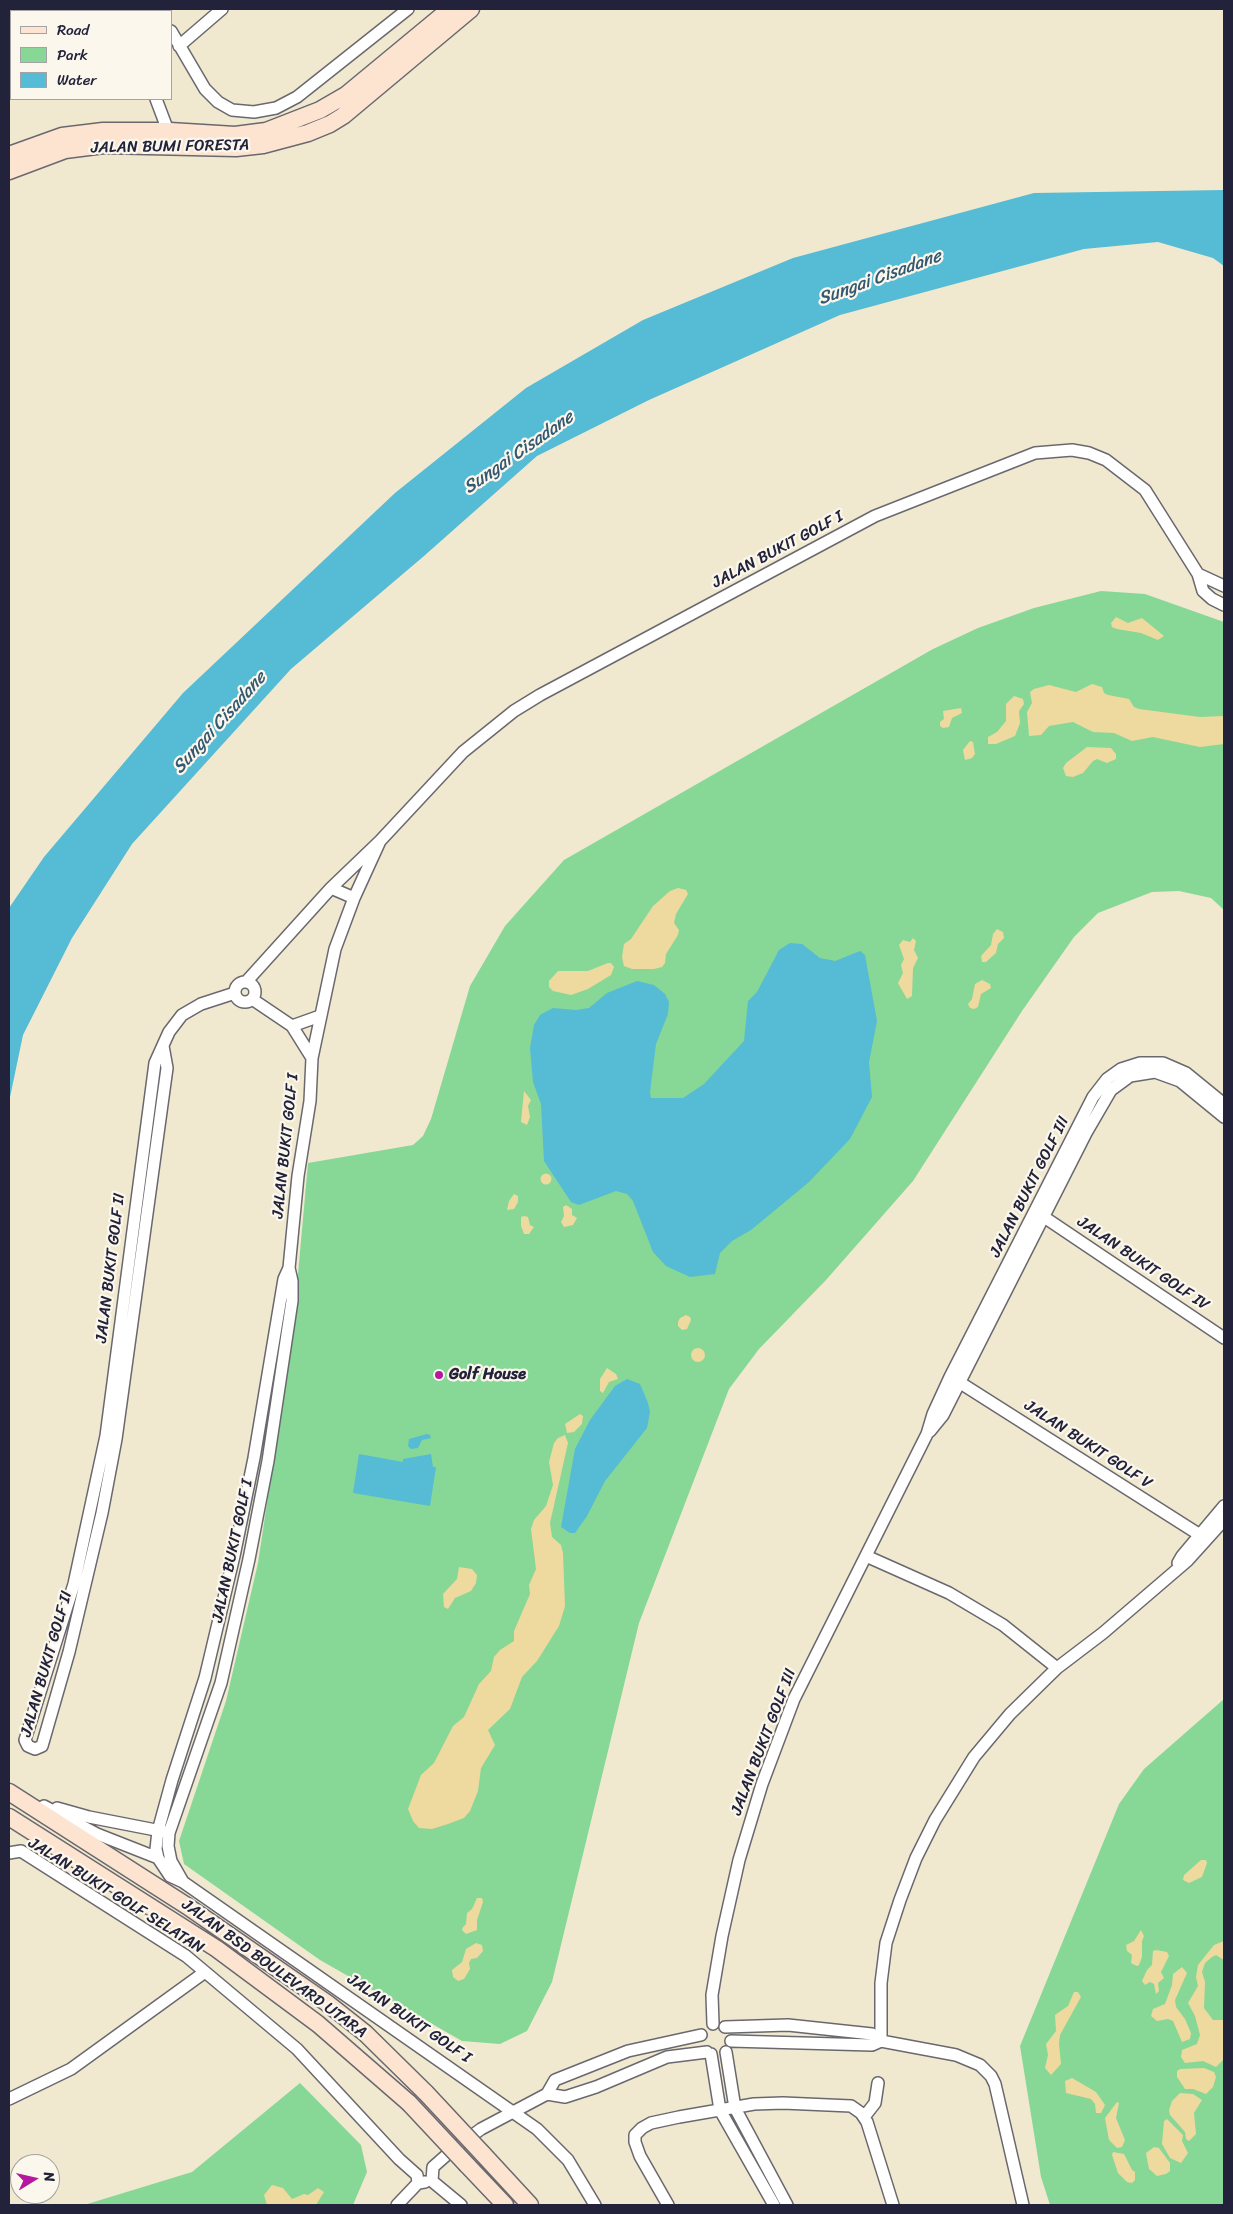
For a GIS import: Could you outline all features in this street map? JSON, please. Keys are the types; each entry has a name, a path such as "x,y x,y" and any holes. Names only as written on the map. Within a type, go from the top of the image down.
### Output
{"main road":[{"name":"JALAN BUMI FORESTA","path":"170,138 249,134 273,129 320,110 355,88 450,9"},
{"name":"JALAN BUMI FORESTA","path":"9,171 30,154 62,136 103,131 170,138 236,148 263,145 330,124 361,102 471,9"},
{"name":"JALAN BUMI FORESTA","path":"9,155 30,154"},
{"name":"JALAN BSD BOULEVARD UTARA","path":"9,1790 187,1906 327,2003 365,2033 426,2093 530,2205"},
{"name":"JALAN BSD BOULEVARD UTARA","path":"9,1817 218,1949 318,2024 410,2103 505,2205"}],"street":[{"path":"180,46 222,9"},
{"path":"172,33 205,89 218,102 232,110 254,112 276,108 297,97 408,9"},
{"path":"156,100 170,138"},
{"name":"JALAN BUKIT GOLF I","path":"246,982 331,888 380,841 462,752 514,711 540,695 876,516 1035,453 1072,450 1089,453 1113,466 1144,490 1198,574 1207,596 1224,605"},
{"path":"1198,574 1224,586"},
{"name":"JALAN BUKIT GOLF I","path":"380,841 354,898 335,948 312,1058 310,1101 298,1176 289,1268 284,1279 254,1458 234,1556 205,1678 172,1780 164,1832 156,1849 158,1858 170,1876 184,1882 537,2129 568,2160 595,2205"},
{"path":"331,888 354,898"},
{"path":"246,982 252,985 255,990 252,1000 246,1002 240,1001 235,993 239,984 246,982"},
{"name":"JALAN BUKIT GOLF II","path":"163,1046 167,1068 116,1439 102,1513 69,1652 42,1746 32,1748 26,1744 25,1740 74,1584 106,1436 155,1063 168,1032 182,1015 201,1004 235,993"},
{"name":"JALAN BUKIT GOLF I","path":"252,1000 292,1026 312,1058"},
{"path":"292,1026 320,1016"},
{"name":"JALAN BUKIT GOLF III","path":"713,2024 712,1995 722,1936 739,1860 762,1784 794,1699 927,1434 933,1414 950,1377 1093,1097 1107,1079 1131,1066 1163,1063 1186,1073 1224,1104"},
{"name":"JALAN BUKIT GOLF III","path":"927,1434 943,1415 1104,1098 1125,1079 1138,1074 1155,1072 1172,1076 1224,1117"},
{"name":"JALAN BUKIT GOLF IV","path":"1044,1217 1224,1338"},
{"name":"JALAN BUKIT GOLF V","path":"960,1382 1200,1535"},
{"path":"1174,1572 1182,1556 1224,1506"},
{"path":"881,2041 881,1983 886,1943 916,1858 935,1820 974,1757 1010,1714 1057,1668 1103,1634 1174,1572 1197,1551 1224,1520"},
{"path":"866,1556 949,1593 1003,1625 1057,1668"},
{"path":"9,1790 97,1834 158,1858"},
{"path":"46,1807 164,1832"},
{"name":"JALAN BUKIT GOLF I","path":"164,1832 171,1861 184,1882"},
{"name":"JALAN BUKIT GOLF SELATAN","path":"9,1853 21,1851 186,1956 297,2048 418,2179"},
{"name":"JALAN BUKIT GOLF SELATAN","path":"9,2099 71,2069 205,1972"},
{"path":"774,2205 720,2110 709,2053 702,2048 701,2035 706,2028 713,2024 725,2027 788,2025 872,2034 881,2041 956,2055 974,2061 986,2070 995,2084 1023,2205"},
{"path":"725,2027 730,2034 729,2046 735,2108 786,2205"},
{"path":"432,2177 433,2167 473,2134 547,2094 555,2080 586,2066 628,2051 701,2035"},
{"path":"547,2094 565,2097 596,2087 667,2057 709,2053 722,2054 729,2046 872,2045 881,2041"},
{"path":"864,2117 875,2103 878,2083"},
{"path":"668,2205 640,2156 635,2142 636,2135 642,2128 651,2122 754,2104 783,2102 851,2106 864,2117 893,2205"},
{"path":"397,2205 418,2179 432,2177"},
{"path":"432,2177 461,2205"}],"green space":[{"path":"1101,591 1145,594 1224,622 1224,910 1211,898 1179,891 1152,892 1098,913 1074,937 1022,1011 913,1181 826,1280 759,1349 729,1389 639,1623 552,1982 527,2031 500,2044 462,2041 320,1960 184,1864 179,1841 226,1701 258,1563 293,1330 308,1163 413,1145 423,1136 431,1119 470,986 505,926 564,860 933,649 978,628 1034,608"},
{"path":"1224,1699 1224,2205 1050,2205 1041,2177 1020,2046 1119,1804 1144,1769"},
{"path":"300,2083 361,2145 367,2172 353,2205 84,2205 192,2172"}],"sand":[{"path":"1116,617 1128,623 1142,618 1164,636 1158,640 1141,633 1117,629 1112,627 1111,623"},
{"path":"1092,684 1102,687 1104,693 1108,695 1129,699 1134,707 1139,709 1200,717 1224,716 1224,744 1200,747 1153,737 1132,741 1114,733 1093,732 1073,722 1049,726 1041,735 1029,736 1027,712 1032,703 1030,692 1049,685 1076,692"},
{"path":"1014,696 1023,699 1024,704 1019,711 1020,723 1015,736 996,744 988,744 988,737 997,732 1006,721 1006,704"},
{"path":"961,708 962,713 952,718 949,727 943,728 940,726 940,722 944,719 943,711"},
{"path":"970,741 973,742 975,754 972,758 965,760 963,750"},
{"path":"1087,747 1111,748 1116,754 1116,759 1107,763 1097,759 1083,773 1073,777 1066,776 1063,768 1066,763"},
{"path":"678,888 686,890 688,894 676,914 674,923 679,930 678,935 666,954 665,963 662,967 654,969 632,969 624,966 622,957 624,944 631,939 653,906 670,891"},
{"path":"997,929 1003,932 1004,938 998,944 996,953 986,962 982,962 981,956 991,945 993,934"},
{"path":"913,938 916,941 914,950 918,958 913,968 912,996 907,999 898,983 903,973 901,965 904,959 899,945 903,940 910,942"},
{"path":"611,963 614,967 611,975 588,989 571,995 553,991 549,987 549,981 558,971 588,971"},
{"path":"982,980 990,984 991,988 981,994 978,1007 970,1008 968,1004 972,999 975,984"},
{"path":"524,1091 531,1100 528,1106 530,1117 527,1125 521,1122"},
{"path":"544,1174 548,1174 551,1179 550,1183 544,1184 541,1181 541,1177"},
{"path":"514,1194 518,1196 518,1202 514,1209 507,1210 509,1201"},
{"path":"566,1205 572,1209 572,1215 577,1218 573,1225 564,1227 561,1222 564,1216 563,1207"},
{"path":"521,1217 528,1217 530,1225 534,1227 529,1234 524,1234 521,1226"},
{"path":"686,1315 691,1320 687,1329 682,1330 678,1326 678,1322 680,1318"},
{"path":"695,1348 701,1348 705,1355 701,1362 695,1362 691,1358 691,1352"},
{"path":"607,1368 616,1374 618,1379 609,1382 603,1393 600,1391 600,1379"},
{"path":"580,1414 583,1416 582,1424 574,1432 567,1433 565,1424"},
{"path":"565,1435 568,1443 550,1523 552,1537 561,1545 563,1553 565,1606 559,1626 537,1661 522,1677 510,1709 488,1730 495,1745 481,1768 478,1791 470,1811 464,1818 448,1824 432,1829 419,1828 413,1821 408,1809 421,1775 434,1763 453,1726 464,1717 479,1684 491,1671 494,1657 500,1650 514,1641 514,1631 530,1594 529,1585 536,1569 531,1529 534,1520 546,1506 553,1485 549,1462 554,1443 558,1438"},
{"path":"459,1567 472,1569 477,1575 476,1583 471,1591 455,1598 448,1609 444,1607 443,1594 457,1579"},
{"path":"1201,1860 1206,1860 1207,1863 1202,1877 1189,1883 1183,1880 1184,1875"},
{"path":"477,1898 482,1898 483,1902 477,1920 477,1930 466,1934 462,1930 466,1924 467,1913 472,1909"},
{"path":"1141,1930 1144,1936 1142,1941 1142,1957 1137,1966 1131,1963 1132,1955 1127,1951 1126,1945 1134,1941"},
{"path":"1224,1941 1224,1960 1216,1955 1212,1957 1205,1963 1202,1972 1205,1982 1204,2008 1213,2020 1224,2020 1224,2059 1216,2067 1203,2061 1185,2063 1181,2057 1182,2050 1197,2044 1200,2035 1195,2016 1188,2003 1198,1986 1196,1977 1198,1965 1214,1945"},
{"path":"476,1943 482,1945 483,1951 477,1958 471,1959 469,1963 470,1969 464,1979 458,1981 453,1977 452,1970 462,1962 466,1949"},
{"path":"1153,1951 1167,1952 1169,1956 1161,1972 1164,1978 1158,1983 1159,1991 1156,1994 1154,1984 1150,1982 1145,1985 1142,1981 1147,1970 1152,1965"},
{"path":"1182,1967 1187,1973 1175,2000 1176,2007 1185,2019 1191,2033 1190,2039 1182,2042 1173,2021 1168,2019 1157,2021 1151,2016 1153,2009 1165,2004 1172,1985 1173,1974"},
{"path":"1074,1992 1078,1992 1081,1997 1060,2035 1061,2064 1051,2075 1045,2068 1048,2055 1046,2044 1056,2031 1055,2015 1068,2006"},
{"path":"1204,2068 1214,2072 1216,2077 1213,2087 1206,2094 1193,2089 1185,2089 1177,2077 1177,2071 1180,2069"},
{"path":"1072,2078 1096,2092 1105,2105 1101,2113 1096,2113 1095,2104 1091,2099 1066,2093 1065,2081"},
{"path":"1180,2093 1193,2094 1202,2100 1194,2113 1196,2134 1189,2141 1186,2139 1185,2132 1170,2115 1169,2110 1172,2101"},
{"path":"1117,2102 1119,2103 1116,2118 1125,2140 1122,2147 1117,2148 1109,2140 1105,2118"},
{"path":"1167,2119 1183,2135 1182,2141 1188,2153 1181,2163 1170,2158 1162,2144 1164,2121"},
{"path":"1154,2147 1159,2148 1170,2163 1170,2171 1166,2174 1157,2176 1149,2169 1146,2153"},
{"path":"1113,2152 1124,2154 1132,2170 1135,2172 1135,2180 1132,2183 1127,2182 1118,2173 1112,2155"},
{"path":"272,2185 283,2188 292,2199 304,2194 308,2195 318,2188 324,2192 316,2205 267,2205 264,2195"}],"water":[{"name":"Sungai Cisadane","path":"1224,190 1224,266 1213,258 1158,242 1084,249 840,315 649,400 537,456 424,556 291,669 132,844 72,938 23,1035 9,1102 9,908 44,857 183,693 395,493 526,388 643,320 793,258 1034,193"},
{"path":"790,943 802,944 820,958 835,961 860,951 865,955 877,1021 869,1062 872,1097 850,1139 809,1182 751,1230 732,1241 720,1253 715,1274 690,1277 666,1266 653,1252 633,1201 627,1194 616,1191 579,1205 571,1202 544,1161 541,1104 533,1082 530,1048 534,1025 540,1015 553,1008 576,1010 589,1008 607,993 637,981 654,985 665,994 669,1002 668,1014 656,1044 650,1092 651,1098 683,1098 704,1084 744,1041 748,1001 757,992 779,950"},
{"path":"627,1379 640,1384 648,1403 650,1412 647,1428 605,1481 587,1516 575,1533 570,1533 561,1527 575,1449 590,1420 615,1386"},
{"path":"427,1434 431,1438 422,1440 418,1448 411,1449 408,1446 409,1439"},
{"path":"359,1454 403,1462 403,1459 431,1454 433,1467 436,1467 430,1506 353,1493"}],"place":[{"name":"Golf House","path":"439,1375"}]}
